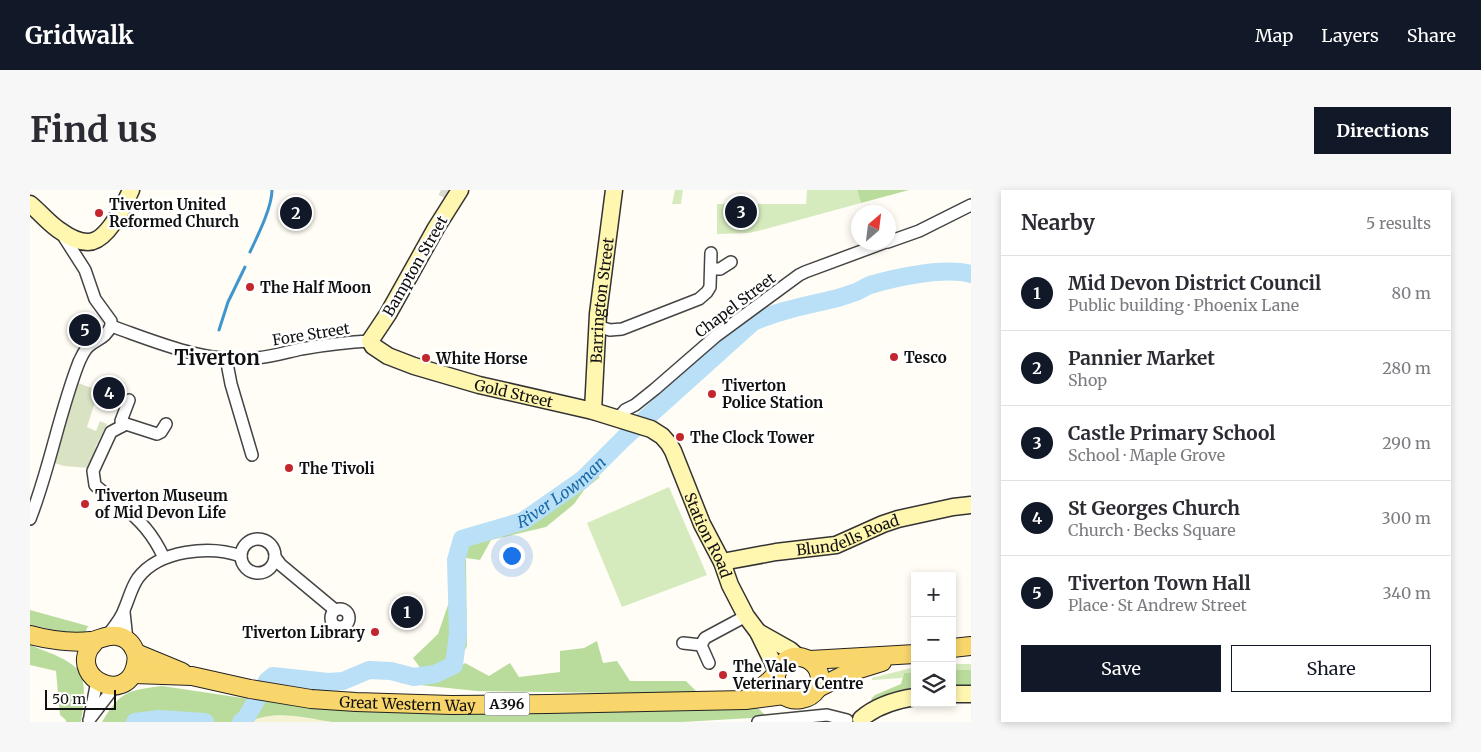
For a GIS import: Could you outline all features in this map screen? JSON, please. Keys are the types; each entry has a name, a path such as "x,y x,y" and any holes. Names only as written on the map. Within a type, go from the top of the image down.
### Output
{"main road":[{"name":"A396","path":"37,637 89,641 116,636 132,647 192,676"},
{"name":"A396","path":"37,637 69,651 86,662"},
{"path":"102,638 89,649 86,662 90,675 96,681 106,685 120,685 134,674 137,661 132,647"},
{"path":"956,648 971,646"},
{"name":"A396","path":"745,700 777,673 783,662 787,659 908,655"},
{"name":"A396","path":"745,700 784,695 796,700 803,700 818,688 850,672 908,655"},
{"path":"804,659 818,670 820,682 818,688"},
{"path":"777,673 777,686 784,695"},
{"name":"A396","path":"134,674 192,676"},
{"name":"Great Western Way","path":"192,676 270,693 311,699 452,705 745,700"}],"street":[{"path":"60,232 83,242 99,238 106,233 121,211 131,190"},
{"name":"Barrington Street","path":"593,411 597,326 614,190"},
{"name":"Bampton Street","path":"370,341 388,314 454,194"},
{"path":"30,519 38,498 62,411 80,361 90,345 105,337 111,326 111,321 95,299 85,270 60,232 32,205"},
{"name":"Chapel Street","path":"896,239 919,231 971,205"},
{"name":"Chapel Street","path":"624,420 625,410 635,405 655,389 716,336 799,276 805,272 865,250"},
{"path":"597,326 610,330 622,329 699,299 710,287 711,252"},
{"path":"711,269 720,269 732,262"},
{"name":"Fore Street","path":"111,326 182,351 226,358 256,358 322,346 370,341"},
{"name":"Gold Street","path":"370,341 373,346 388,356 423,369 479,385 593,411 624,420 656,433"},
{"path":"226,358 231,384 252,455"},
{"path":"122,426 121,421 129,400"},
{"path":"164,558 146,527 95,485 93,471 111,433 126,424 157,434 161,432 166,424"},
{"name":"Station Road","path":"656,433 669,444 673,451 702,524 722,562 730,585 746,616 758,632 777,673"},
{"name":"Blundells Road","path":"722,562 776,552 836,545 898,519 953,507 971,506"},
{"path":"301,582 281,574 267,571 257,573 248,570 241,556 244,547 256,540 270,544 275,557 281,565 335,610"},
{"path":"102,638 124,612 127,601 138,579 149,567 164,558 176,554 206,551 231,553 241,556"},
{"path":"267,571 274,562 275,557"},
{"path":"124,612 132,647"},
{"path":"701,645 709,635 746,616"},
{"name":"Station Road","path":"758,632 804,659"},
{"path":"683,643 701,645"},
{"path":"701,645 708,663"},
{"path":"89,721 96,681"},
{"path":"89,721 115,686"},
{"path":"956,694 971,694"},
{"path":"758,722 827,716 854,721 889,703 911,698"}],"shaded area":[{"path":"287,715 332,722 249,722 266,716"}],"green space":[{"path":"675,190 683,190 681,204 672,204"},
{"path":"807,190 857,190 861,203 758,231 717,234 717,204 806,204"},
{"path":"857,190 909,190 861,203"},
{"path":"79,379 78,383 103,392 101,394 98,393 87,427 96,431 100,421 107,424 96,446 89,468 64,466 51,462 75,382"},
{"path":"587,470 600,477 584,490 574,504 546,527 491,540 480,560 466,558 467,646 459,661 421,669 413,658 438,634 449,602 453,539 509,525"},
{"path":"669,487 707,575 622,607 587,523"},
{"path":"30,610 88,626 85,634 30,625"},
{"path":"597,641 603,663 617,661 630,681 686,681 699,694 477,691 400,683 412,669 450,676 465,663 489,676 510,663 519,677 560,672 560,651 584,648"},
{"path":"30,645 60,657 77,670 82,678 84,689 81,722 66,722 60,715 56,671 30,665"},
{"path":"956,664 971,664 971,670 956,670"},
{"path":"911,668 911,672 904,673 902,678 872,680 872,678"},
{"path":"956,670 971,670 971,687 956,688"},
{"path":"911,672 911,692 874,702 871,699 875,695 901,684 904,673"},
{"path":"162,686 335,710 755,705 767,717 682,722 332,722 280,715 259,718 249,722 102,722 114,704 126,694 141,689"}],"waterway":[{"path":"250,252 267,213 272,190"},
{"path":"219,330 228,302 245,267"},
{"name":"River Lowman","path":"241,722 246,718 267,681 273,676 328,682 343,681 369,670 391,671 414,677 435,674 454,665 458,633 456,560 462,539 523,521 582,480 624,438 753,322 784,311 838,298 870,285 893,279 934,272 971,274"},
{"name":"River Lowman","path":"135,722 159,719 205,722"}],"tunnel":[{"path":"441,190 447,193"}],"place":[{"name":"Castle Primary School","path":"741,212"},
{"name":"Tiverton United Reformed Church","path":"99,213"},
{"name":"Pannier Market","path":"296,213"},
{"name":"The Half Moon","path":"250,287"},
{"name":"Tiverton Town Hall","path":"85,330"},
{"name":"Tesco","path":"894,357"},
{"name":"White Horse","path":"426,358"},
{"name":"St Georges Church","path":"109,393"},
{"name":"Tiverton Police Station","path":"712,394"},
{"name":"The Clock Tower","path":"680,437"},
{"name":"The Tivoli","path":"289,468"},
{"name":"Tiverton Museum of Mid Devon Life","path":"85,504"},
{"name":"Mid Devon District Council","path":"407,612"},
{"name":"Tiverton Library","path":"375,632"},
{"name":"The Vale Veterinary Centre","path":"723,675"}],"district":[{"name":"Tiverton","path":"217,357"}]}
